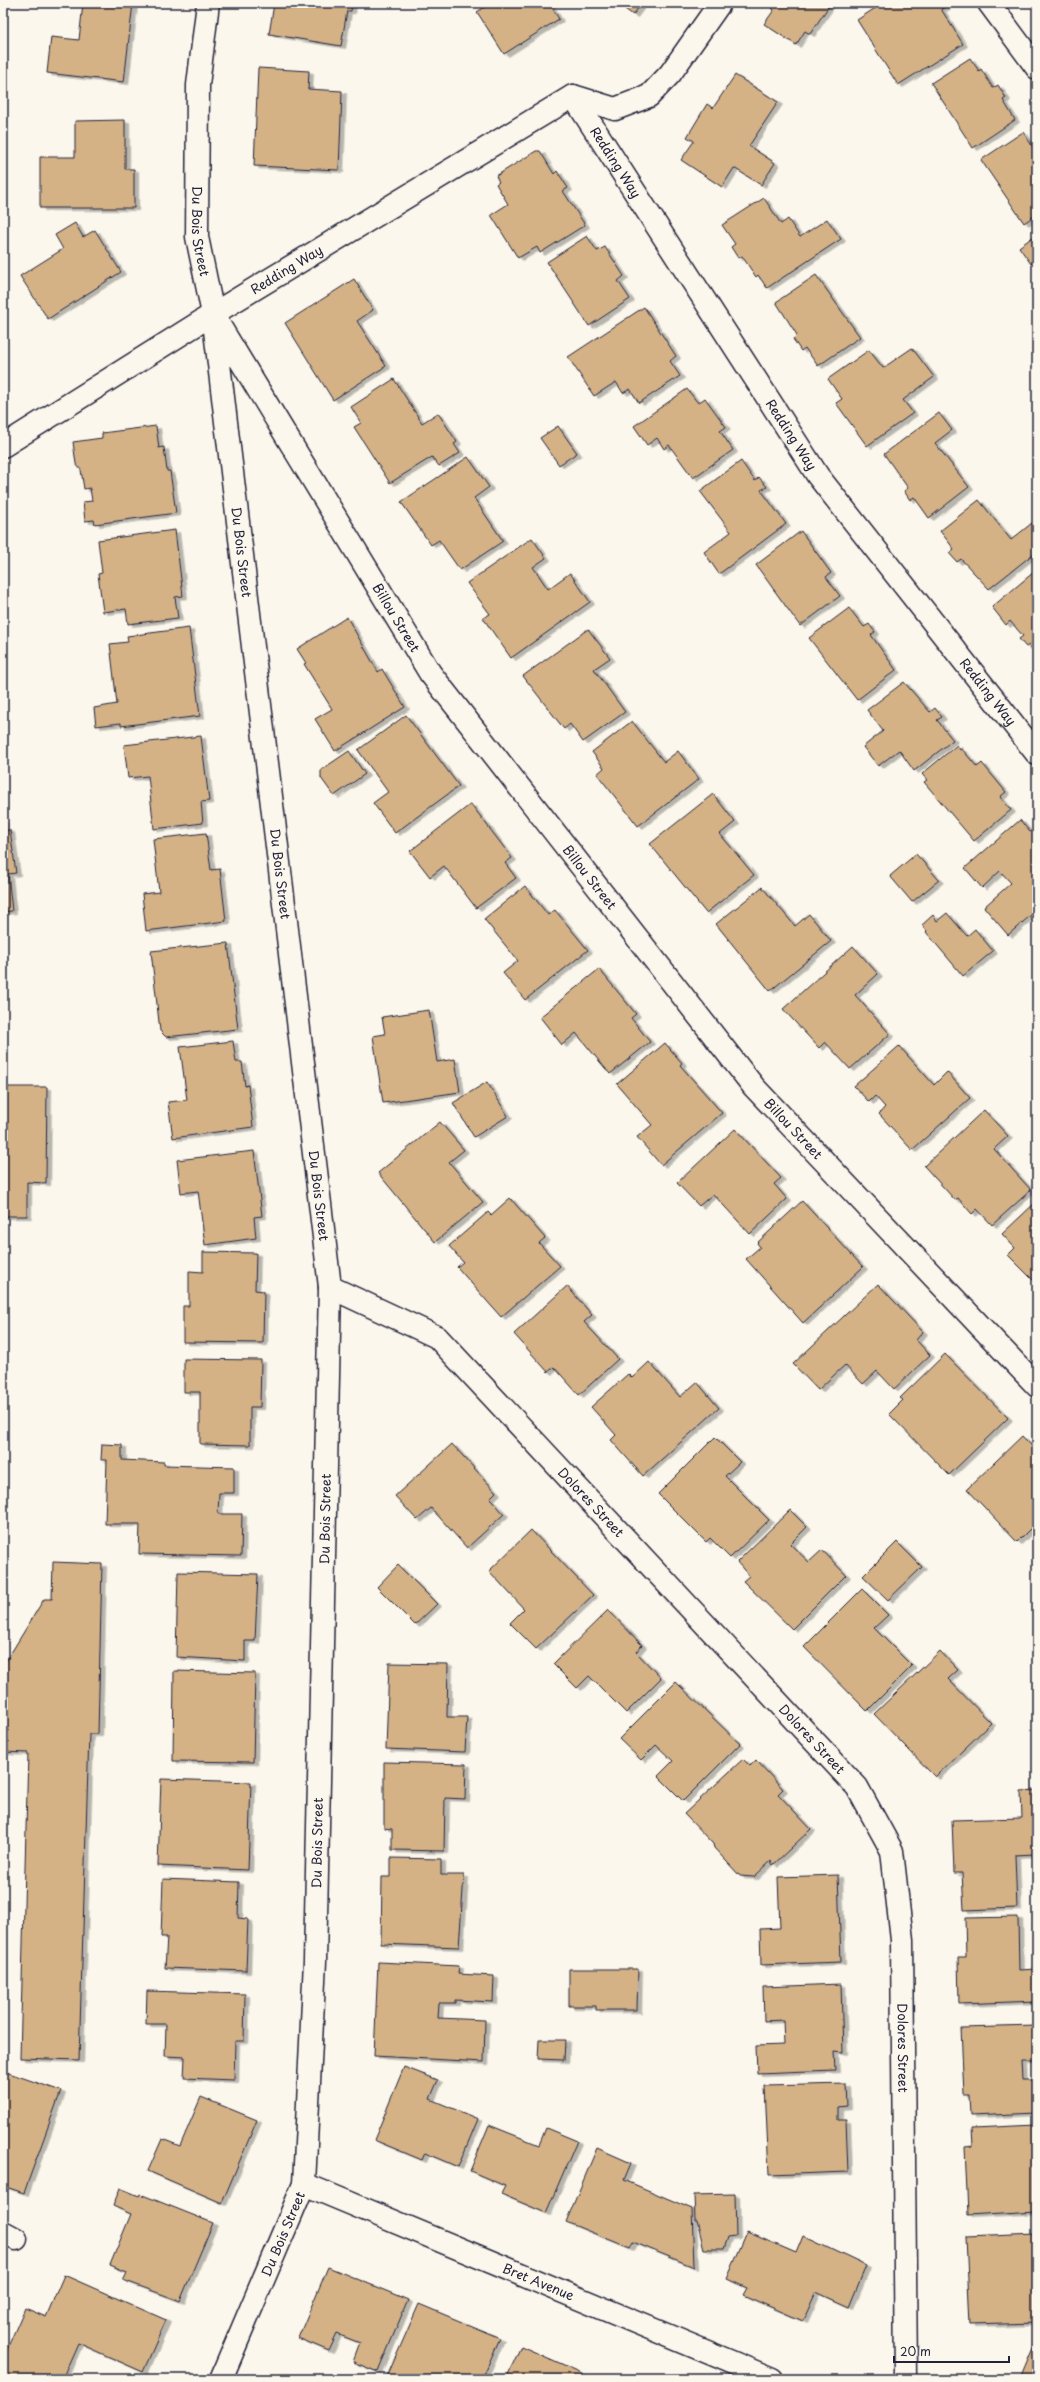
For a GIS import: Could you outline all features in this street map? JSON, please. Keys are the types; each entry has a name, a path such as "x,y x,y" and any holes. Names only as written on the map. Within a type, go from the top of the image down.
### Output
{"street":[{"name":"Du Bois Street","path":"208,3 198,85 197,237 213,314 330,1287 315,1960 304,2184 221,2379"},
{"name":"Redding Way","path":"3,446 213,314 572,96 614,109 649,96 670,74 720,3"},
{"path":"989,3 1037,68"},
{"name":"Redding Way","path":"572,96 818,476 1037,754"},
{"name":"Billou Street","path":"213,314 430,673 754,1086 1037,1386"},
{"name":"Dolores Street","path":"330,1287 437,1337 857,1787 892,1851 902,1940 906,2379"},
{"name":"Bret Avenue","path":"304,2184 772,2379"}],"building":[{"path":"83,3 133,3 124,82 47,73 51,37 79,40"},
{"path":"270,3 352,3 351,11 347,11 341,46 269,34 274,4"},
{"path":"491,3 549,3 559,19 504,54 477,12"},
{"path":"617,3 642,3 633,15"},
{"path":"776,3 831,3 810,34 805,31 796,45 764,24 774,10 772,8"},
{"path":"883,3 944,3 946,7 941,9 963,44 898,85 857,20"},
{"path":"970,58 979,71 981,69 993,88 998,85 1006,98 1003,100 1015,120 973,148 931,83"},
{"path":"258,68 309,71 308,89 342,91 339,170 254,166"},
{"path":"735,75 778,102 749,146 775,163 761,185 734,168 722,187 681,160 694,141 687,137 707,104 713,108"},
{"path":"125,120 125,169 134,169 134,208 40,208 40,157 75,157 75,121"},
{"path":"1023,132 1035,150 1037,149 1037,214 1024,223 981,160"},
{"path":"536,151 540,151 554,174 557,171 568,188 563,191 585,225 540,253 537,247 518,258 491,215 508,204 496,184 499,182 496,176"},
{"path":"764,198 781,224 788,219 800,237 827,219 841,239 767,288 758,275 756,277 742,256 738,258 731,247 735,244 722,225"},
{"path":"75,223 83,237 95,230 121,272 48,319 20,276 63,249 55,235"},
{"path":"1037,234 1037,260 1031,264 1019,247"},
{"path":"587,236 597,251 605,247 624,276 618,281 630,299 589,326 547,262"},
{"path":"816,275 860,337 818,366 805,348 801,351 793,339 797,335 776,302"},
{"path":"354,279 373,310 357,321 386,366 333,400 285,323"},
{"path":"644,307 676,356 670,361 680,376 639,403 630,389 623,393 616,382 594,396 568,357"},
{"path":"912,348 934,377 903,400 913,413 867,446 836,403 842,399 828,379 869,350 883,368"},
{"path":"394,379 422,423 438,413 457,442 454,444 460,453 439,466 432,457 390,483 354,427 361,423 351,407"},
{"path":"687,389 698,403 705,398 726,427 720,431 733,450 693,478 669,445 664,449 657,438 647,445 634,426"},
{"path":"939,413 952,430 935,443 969,487 929,518 914,497 910,500 904,491 908,488 884,454"},
{"path":"156,426 159,448 164,447 167,471 170,471 176,513 95,524 94,520 85,521 83,502 92,501 90,488 84,489 81,470 76,464 73,442 102,438 102,433"},
{"path":"558,426 577,453 559,465 540,438"},
{"path":"468,457 489,487 474,498 503,541 460,570 439,540 431,545 401,502"},
{"path":"741,461 755,481 759,477 767,487 761,490 786,524 719,574 704,552 731,532 700,491"},
{"path":"979,500 1011,540 1032,523 1037,530 1037,551 989,589 961,559 957,562 949,553 954,549 940,531"},
{"path":"175,530 183,596 175,597 178,618 128,624 126,609 103,612 98,574 102,573 98,540"},
{"path":"801,531 831,573 826,577 840,596 800,626 756,565"},
{"path":"532,538 546,558 533,567 548,589 570,573 590,602 511,658 483,618 490,614 467,583"},
{"path":"1034,572 1037,576 1037,654 1029,645 1026,647 1019,639 1023,636 1010,621 1006,625 992,607"},
{"path":"849,608 864,627 869,624 875,632 871,635 896,670 857,700 809,638"},
{"path":"347,617 378,672 382,669 405,707 335,751 315,719 332,709 304,664 306,663 297,649"},
{"path":"189,628 200,716 121,726 121,723 96,726 94,708 117,704 110,644 128,642 127,636"},
{"path":"588,629 610,658 594,669 625,712 583,742 570,724 564,729 523,676"},
{"path":"904,682 930,712 935,708 942,717 937,720 953,740 914,771 899,750 878,766 863,747 883,731 867,710"},
{"path":"406,715 459,786 395,833 373,803 388,792 358,750"},
{"path":"632,721 664,762 678,751 699,779 638,826 597,774 604,768 592,752"},
{"path":"201,736 209,801 201,802 203,823 154,829 148,776 128,778 124,745"},
{"path":"957,745 977,767 982,763 1006,792 1000,797 1011,810 974,841 924,782 927,780 922,774"},
{"path":"349,751 365,774 334,796 321,778 321,770"},
{"path":"713,794 735,822 720,834 754,875 706,913 650,844"},
{"path":"471,804 512,858 505,863 516,878 476,908 444,866 430,877 410,851"},
{"path":"3,820 4,830 10,830 16,873 8,874 12,911 3,912"},
{"path":"1020,820 1030,832 1034,829 1037,833 1037,910 1008,935 984,907 1011,883 1000,871 982,888 965,868"},
{"path":"206,833 211,870 220,869 226,921 146,931 142,894 159,892 153,839"},
{"path":"916,854 939,880 912,902 890,876"},
{"path":"525,886 548,915 555,910 588,950 525,1000 503,973 518,961 484,919"},
{"path":"762,887 795,926 809,914 831,941 770,991 716,924"},
{"path":"947,913 967,936 975,929 993,951 963,976 926,932 927,931 922,925 933,915 937,921"},
{"path":"228,943 238,1029 166,1037 160,1031 151,951"},
{"path":"853,946 878,974 855,995 890,1034 850,1069 825,1042 819,1048 783,1009"},
{"path":"599,969 636,1014 631,1018 650,1042 610,1074 576,1033 562,1045 540,1017"},
{"path":"429,1010 437,1062 455,1059 460,1092 383,1103 373,1036 385,1034 382,1017"},
{"path":"233,1041 236,1062 242,1062 245,1086 248,1085 253,1127 173,1138 168,1102 187,1100 180,1047"},
{"path":"665,1043 682,1063 680,1065 722,1113 661,1165 637,1137 652,1125 617,1084"},
{"path":"899,1046 934,1085 947,1072 970,1098 912,1150 879,1114 885,1107 875,1096 869,1102 854,1086"},
{"path":"487,1082 508,1116 474,1137 453,1103"},
{"path":"3,1087 47,1087 46,1183 27,1182 27,1216 3,1216"},
{"path":"984,1110 1008,1136 994,1149 1031,1190 992,1225 977,1209 972,1214 958,1198 955,1200 924,1166"},
{"path":"440,1122 464,1150 449,1162 483,1202 435,1242 378,1173"},
{"path":"735,1129 781,1178 774,1184 787,1199 750,1234 713,1194 699,1206 677,1183"},
{"path":"254,1151 262,1216 254,1217 256,1238 205,1245 198,1191 181,1193 177,1160"},
{"path":"510,1198 545,1238 539,1243 560,1266 501,1317 457,1267 463,1262 449,1246 488,1212 491,1215"},
{"path":"802,1201 863,1267 803,1323 746,1259 760,1247 757,1243"},
{"path":"1037,1201 1037,1284 1008,1255 1015,1248 1002,1234"},
{"path":"203,1252 256,1253 255,1290 264,1291 263,1343 183,1342 183,1306 189,1306 189,1271 203,1272"},
{"path":"878,1284 923,1332 916,1340 930,1355 894,1389 877,1371 863,1384 845,1365 818,1390 793,1364"},
{"path":"567,1286 592,1315 584,1322 618,1359 579,1395 554,1367 548,1372 514,1334"},
{"path":"945,1354 1008,1418 949,1475 889,1414 903,1400 900,1398"},
{"path":"184,1359 261,1360 260,1407 250,1407 250,1445 200,1444 200,1392 184,1392"},
{"path":"649,1362 680,1397 697,1382 719,1408 643,1476 611,1440 616,1435 591,1407 628,1374 632,1378"},
{"path":"1022,1436 1037,1451 1037,1534 1031,1528 1017,1542 967,1489"},
{"path":"715,1437 740,1462 725,1476 769,1520 730,1558 710,1538 706,1542 658,1494"},
{"path":"102,1444 122,1445 122,1460 164,1462 164,1465 234,1467 234,1493 219,1493 218,1514 242,1514 241,1556 139,1554 140,1524 105,1524 107,1460 101,1460"},
{"path":"452,1444 496,1492 490,1498 504,1514 467,1548 431,1508 417,1520 395,1496"},
{"path":"790,1510 807,1527 790,1544 809,1562 822,1550 846,1575 792,1629 743,1581 749,1576 737,1562"},
{"path":"531,1530 593,1595 536,1649 510,1623 524,1609 489,1571"},
{"path":"897,1542 922,1567 888,1600 863,1576"},
{"path":"53,1562 102,1564 98,1734 89,1734 79,2060 20,2058 28,1753 3,1752 3,1666 44,1599 52,1599"},
{"path":"398,1565 437,1604 415,1625 377,1587"},
{"path":"178,1572 258,1574 255,1641 245,1641 245,1661 176,1657"},
{"path":"862,1589 888,1615 874,1628 912,1666 867,1711 804,1647"},
{"path":"608,1610 642,1645 636,1652 661,1678 626,1713 589,1676 577,1688 553,1664"},
{"path":"940,1651 958,1670 948,1679 991,1723 935,1777 874,1714"},
{"path":"389,1663 448,1664 447,1717 467,1717 465,1752 386,1749"},
{"path":"174,1671 255,1673 253,1762 173,1761"},
{"path":"676,1682 740,1744 683,1801 658,1776 673,1761 656,1745 641,1760 619,1739"},
{"path":"743,1759 750,1766 756,1760 783,1789 778,1794 811,1829 773,1865 771,1861 754,1877 740,1876 714,1848 713,1844 684,1814"},
{"path":"384,1762 466,1764 465,1799 445,1798 444,1851 392,1850 392,1829 384,1828"},
{"path":"161,1779 251,1782 248,1870 158,1866"},
{"path":"1037,1790 1037,1824 1033,1825 1034,1854 1015,1855 1017,1908 964,1910 962,1873 954,1873 952,1820 1022,1818 1021,1791"},
{"path":"391,1858 441,1859 441,1875 464,1875 459,1947 381,1944 382,1877 391,1877"},
{"path":"838,1875 841,1962 761,1965 760,1929 780,1928 778,1877"},
{"path":"163,1879 239,1882 238,1918 248,1919 246,1971 165,1968 167,1937 161,1937"},
{"path":"1018,1917 1019,1970 1037,1969 1037,2001 959,2004 958,1957 966,1957 965,1918"},
{"path":"378,1962 459,1966 458,1974 494,1976 493,2002 455,2000 455,2003 439,2003 438,2018 485,2020 484,2062 374,2056"},
{"path":"569,1969 638,1969 637,2010 596,2010 596,2006 569,2006"},
{"path":"841,1984 843,2052 834,2051 835,2070 757,2073 756,2046 784,2045 783,2020 764,2021 763,1987"},
{"path":"147,1991 245,1994 244,2041 235,2041 234,2080 184,2078 185,2057 165,2056 166,2024 146,2024"},
{"path":"1037,2026 1037,2060 1022,2060 1023,2081 1037,2081 1037,2113 971,2116 970,2095 964,2095 961,2028"},
{"path":"539,2040 565,2040 564,2060 538,2059"},
{"path":"404,2067 438,2080 430,2099 478,2119 458,2167 425,2153 422,2160 374,2140"},
{"path":"6,2072 61,2091 24,2193 3,2186 3,2081"},
{"path":"846,2084 847,2106 838,2107 838,2120 846,2120 848,2172 769,2175 765,2086"},
{"path":"201,2097 257,2120 222,2203 148,2171 162,2139 180,2146"},
{"path":"489,2125 539,2145 546,2128 577,2141 546,2213 501,2194 505,2186 470,2171"},
{"path":"1037,2125 1037,2211 968,2215 965,2147 973,2146 972,2128"},
{"path":"597,2148 631,2163 624,2180 692,2209 694,2267 633,2242 630,2248 566,2222"},
{"path":"120,2188 139,2196 140,2194 213,2223 180,2301 123,2280 127,2272 110,2265 131,2214 113,2206"},
{"path":"735,2194 736,2236 728,2237 724,2249 704,2249 697,2221 695,2221 694,2195"},
{"path":"747,2232 796,2253 803,2236 866,2266 849,2307 816,2292 803,2321 743,2295 747,2288 727,2279"},
{"path":"1037,2234 1037,2322 970,2324 966,2237"},
{"path":"328,2267 408,2300 378,2372 353,2362 360,2343 337,2334 329,2351 298,2338"},
{"path":"64,2275 166,2320 143,2372 78,2343 62,2379 3,2379 3,2358 25,2308 46,2317"},
{"path":"419,2304 500,2338 482,2379 386,2379"},
{"path":"1037,2336 1037,2379 1019,2379"},
{"path":"521,2346 582,2373 580,2379 506,2379"}]}
